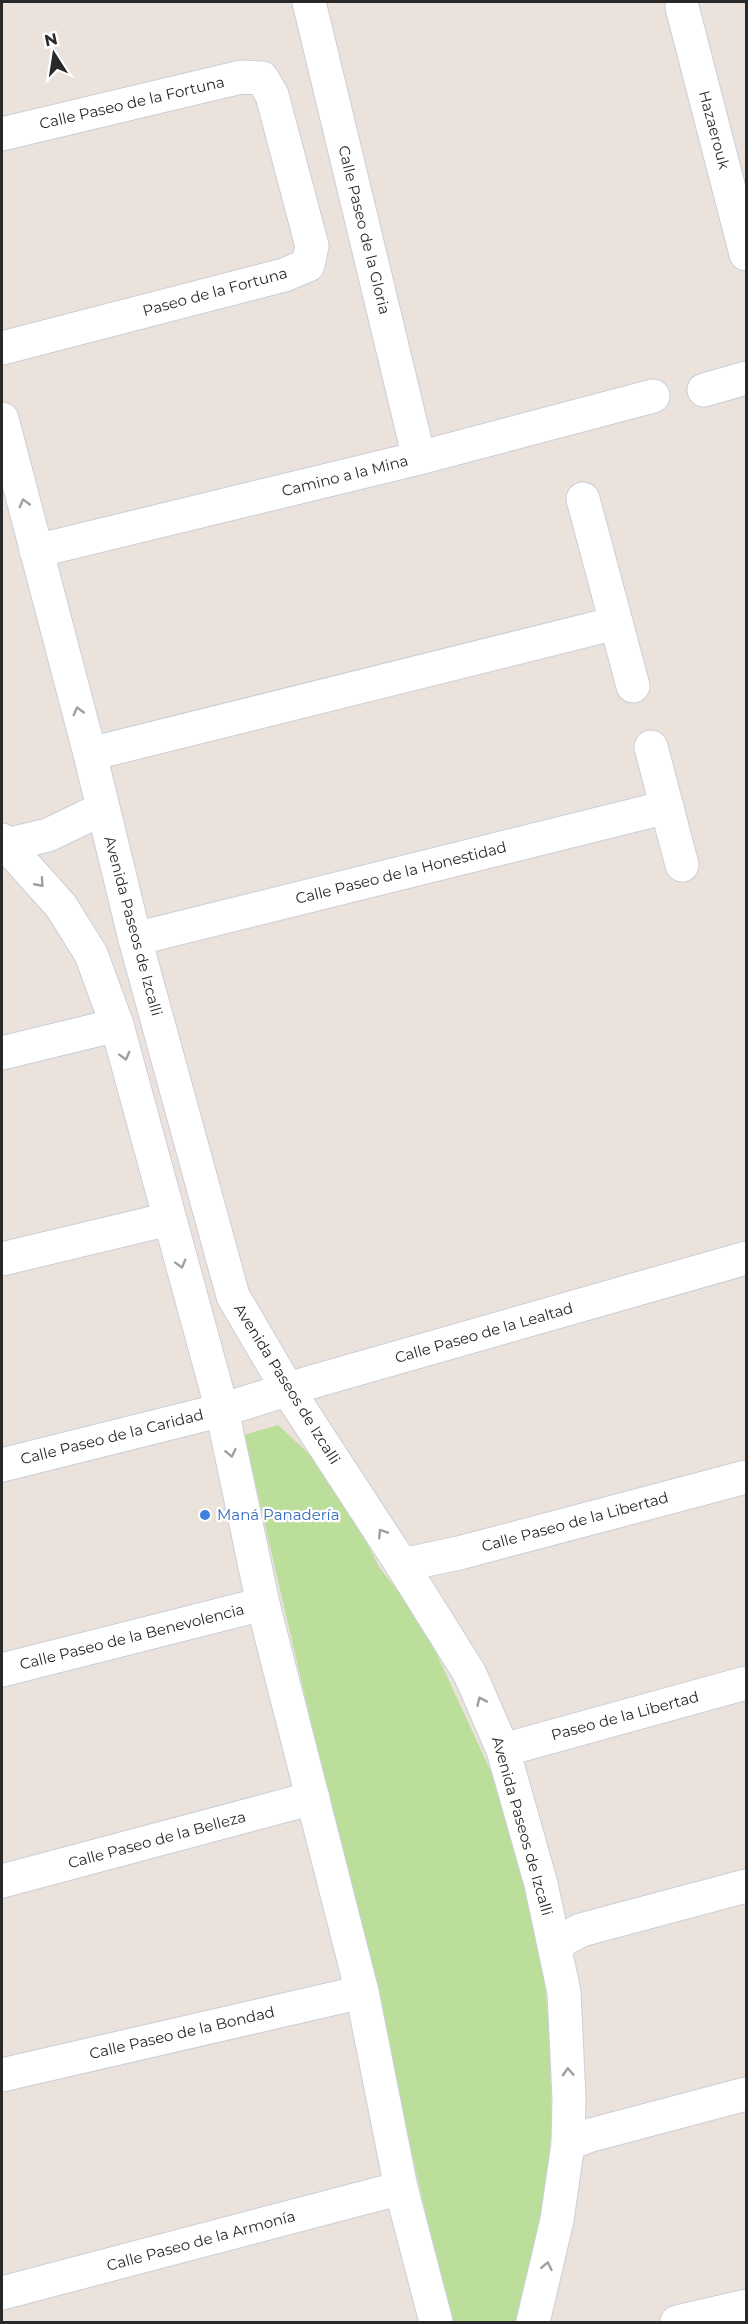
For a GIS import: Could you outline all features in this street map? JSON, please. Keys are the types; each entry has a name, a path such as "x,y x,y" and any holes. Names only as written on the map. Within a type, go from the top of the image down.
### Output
{"street":[{"name":"Calle Paseo de la Gloria","path":"309,2 419,458"},
{"name":"Hazaerouk","path":"682,7 747,254"},
{"name":"Calle Paseo de la Fortuna","path":"2,134 241,77 262,78"},
{"name":"Paseo de la Fortuna","path":"2,348 284,275 308,265 312,246 272,95 262,78"},
{"path":"704,390 747,378"},
{"name":"Camino a la Mina","path":"36,551 419,458 653,396"},
{"name":"Avenida Paseos de Izcalli","path":"2,419 90,754 135,939 233,1296 288,1390 470,1674 503,1750 541,1884 564,1992 569,2098 568,2144 557,2220 533,2322"},
{"path":"583,499 633,686"},
{"path":"90,754 616,623"},
{"path":"651,747 682,865"},
{"name":"Calle Paseo de la Honestidad","path":"135,939 667,807"},
{"path":"3,844 48,835 102,809"},
{"path":"3,844 61,906 91,954 117,1025 222,1410 263,1604 362,1992 401,2187 436,2322"},
{"path":"2,1053 117,1025"},
{"path":"2,1259 169,1219"},
{"name":"Calle Paseo de la Lealtad","path":"222,1410 747,1258"},
{"name":"Calle Paseo de la Caridad","path":"2,1465 222,1410"},
{"name":"Calle Paseo de la Libertad","path":"402,1565 459,1553 747,1477"},
{"name":"Calle Paseo de la Benevolencia","path":"2,1670 263,1604"},
{"name":"Paseo de la Libertad","path":"503,1750 747,1683"},
{"name":"Calle Paseo de la Belleza","path":"2,1881 313,1798"},
{"path":"554,1945 581,1930 747,1886"},
{"name":"Calle Paseo de la Bondad","path":"2,2075 362,1992"},
{"path":"568,2144 591,2135 747,2094"},
{"name":"Calle Paseo de la Armonía","path":"2,2293 401,2187"},
{"path":"677,2322 747,2306"}],"green space":[{"path":"278,1425 336,1479 379,1567 421,1620 510,1813 543,1969 550,2034 552,2153 539,2244 517,2322 451,2322 244,1435"}],"place":[{"name":"Maná Panadería","path":"205,1515"}]}
